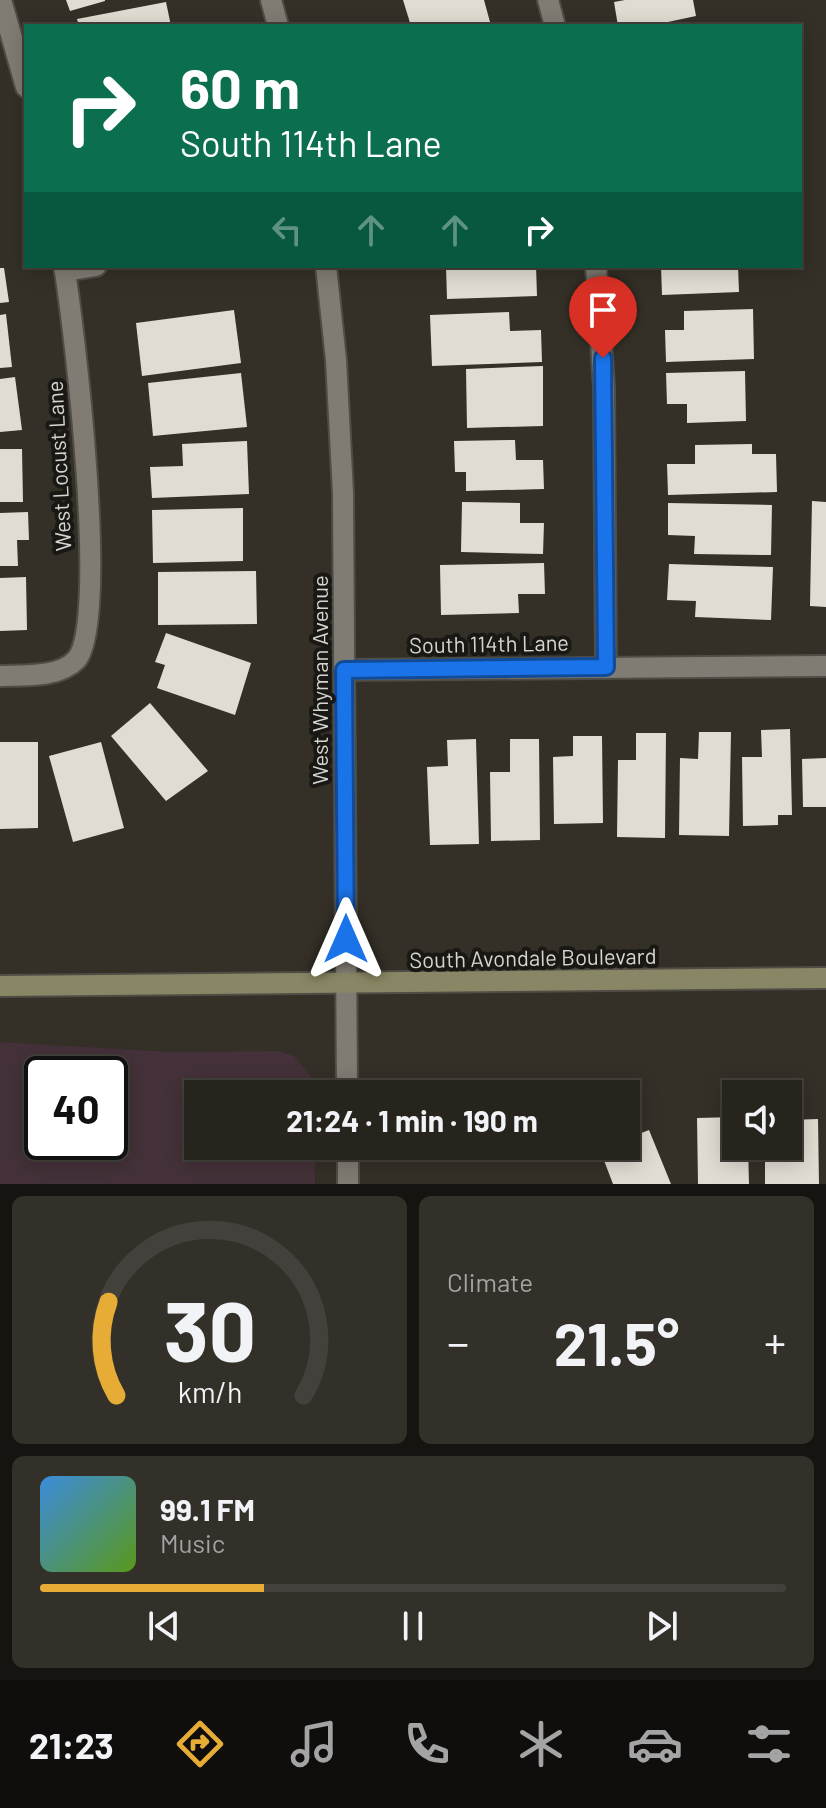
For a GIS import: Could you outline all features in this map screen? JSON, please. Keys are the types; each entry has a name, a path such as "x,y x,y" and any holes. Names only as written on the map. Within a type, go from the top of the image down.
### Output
{"main road":[{"name":"South Avondale Boulevard","path":"0,986 826,978"}],"street":[{"path":"1,0 24,80"},
{"path":"271,0 277,24"},
{"path":"548,0 554,24"},
{"name":"West Locust Lane","path":"0,676 46,673 75,661 83,648 89,617 87,473 65,268"},
{"name":"West Whyman Avenue","path":"326,268 341,427 347,1080"},
{"path":"596,268 604,388 606,667"},
{"name":"South 114th Lane","path":"344,670 826,666"},
{"path":"348,1160 348,1184"}],"shaded area":[{"path":"0,1042 171,1052 278,1051 294,1056 312,1080 184,1080 184,1160 315,1160 315,1184 0,1184"}],"building":[{"path":"66,0 105,0 105,1 70,11"},
{"path":"403,0 484,0 490,22 484,24 410,24"},
{"path":"693,0 696,16 658,24 618,24 614,2"},
{"path":"166,2 171,24 78,24 77,19"},
{"path":"0,268 4,268 9,302 0,303"},
{"path":"446,268 536,268 537,296 447,299"},
{"path":"661,268 738,268 739,292 662,295"},
{"path":"753,309 754,359 666,362 665,330 684,330 684,311"},
{"path":"234,310 241,363 142,376 136,323"},
{"path":"509,312 510,331 541,330 542,362 432,366 430,315"},
{"path":"6,314 12,367 0,368 0,315"},
{"path":"543,366 543,426 467,428 466,369"},
{"path":"745,371 746,421 687,423 687,404 667,404 666,373"},
{"path":"241,373 247,427 153,436 148,383"},
{"path":"15,377 22,430 0,432 0,379"},
{"path":"515,440 516,460 543,460 544,489 466,491 466,472 455,472 454,441"},
{"path":"247,441 249,494 152,498 150,467 183,466 182,444"},
{"path":"752,444 752,454 776,454 777,492 668,495 667,464 695,464 695,445"},
{"path":"0,449 22,449 23,502 0,502"},
{"path":"812,501 826,502 826,607 810,606"},
{"path":"462,502 520,503 520,523 544,523 543,554 461,552"},
{"path":"668,503 772,505 771,555 694,554 695,536 668,535"},
{"path":"243,508 243,561 153,563 152,510"},
{"path":"28,512 29,540 17,540 18,566 0,566 0,513"},
{"path":"544,563 545,594 518,594 519,613 441,615 440,565"},
{"path":"669,564 773,567 771,620 695,617 696,601 667,600"},
{"path":"256,571 257,624 158,625 158,572"},
{"path":"26,577 27,630 0,631 0,578"},
{"path":"166,633 251,663 235,715 157,688 165,665 155,662"},
{"path":"150,703 208,771 166,801 111,736"},
{"path":"790,729 792,815 778,815 778,825 743,826 742,757 762,757 761,730"},
{"path":"699,732 731,732 729,836 679,835 680,758 698,759"},
{"path":"636,733 666,733 665,838 617,837 618,760 636,760"},
{"path":"573,736 602,736 603,823 554,824 553,757 573,756"},
{"path":"476,739 479,844 430,845 427,767 448,766 447,740"},
{"path":"510,739 539,739 540,840 491,841 490,772 510,772"},
{"path":"0,742 38,742 38,828 0,829"},
{"path":"101,742 124,828 73,842 49,756"},
{"path":"826,758 826,807 803,807 802,759"},
{"path":"722,1117 722,1160 748,1160 749,1184 698,1184 697,1118"},
{"path":"818,1119 819,1184 765,1184 765,1160 802,1160 802,1120"},
{"path":"649,1130 671,1184 613,1184 604,1160 640,1160 640,1134"}],"route":[{"path":"346,939 344,670 606,667 603,358"}]}
